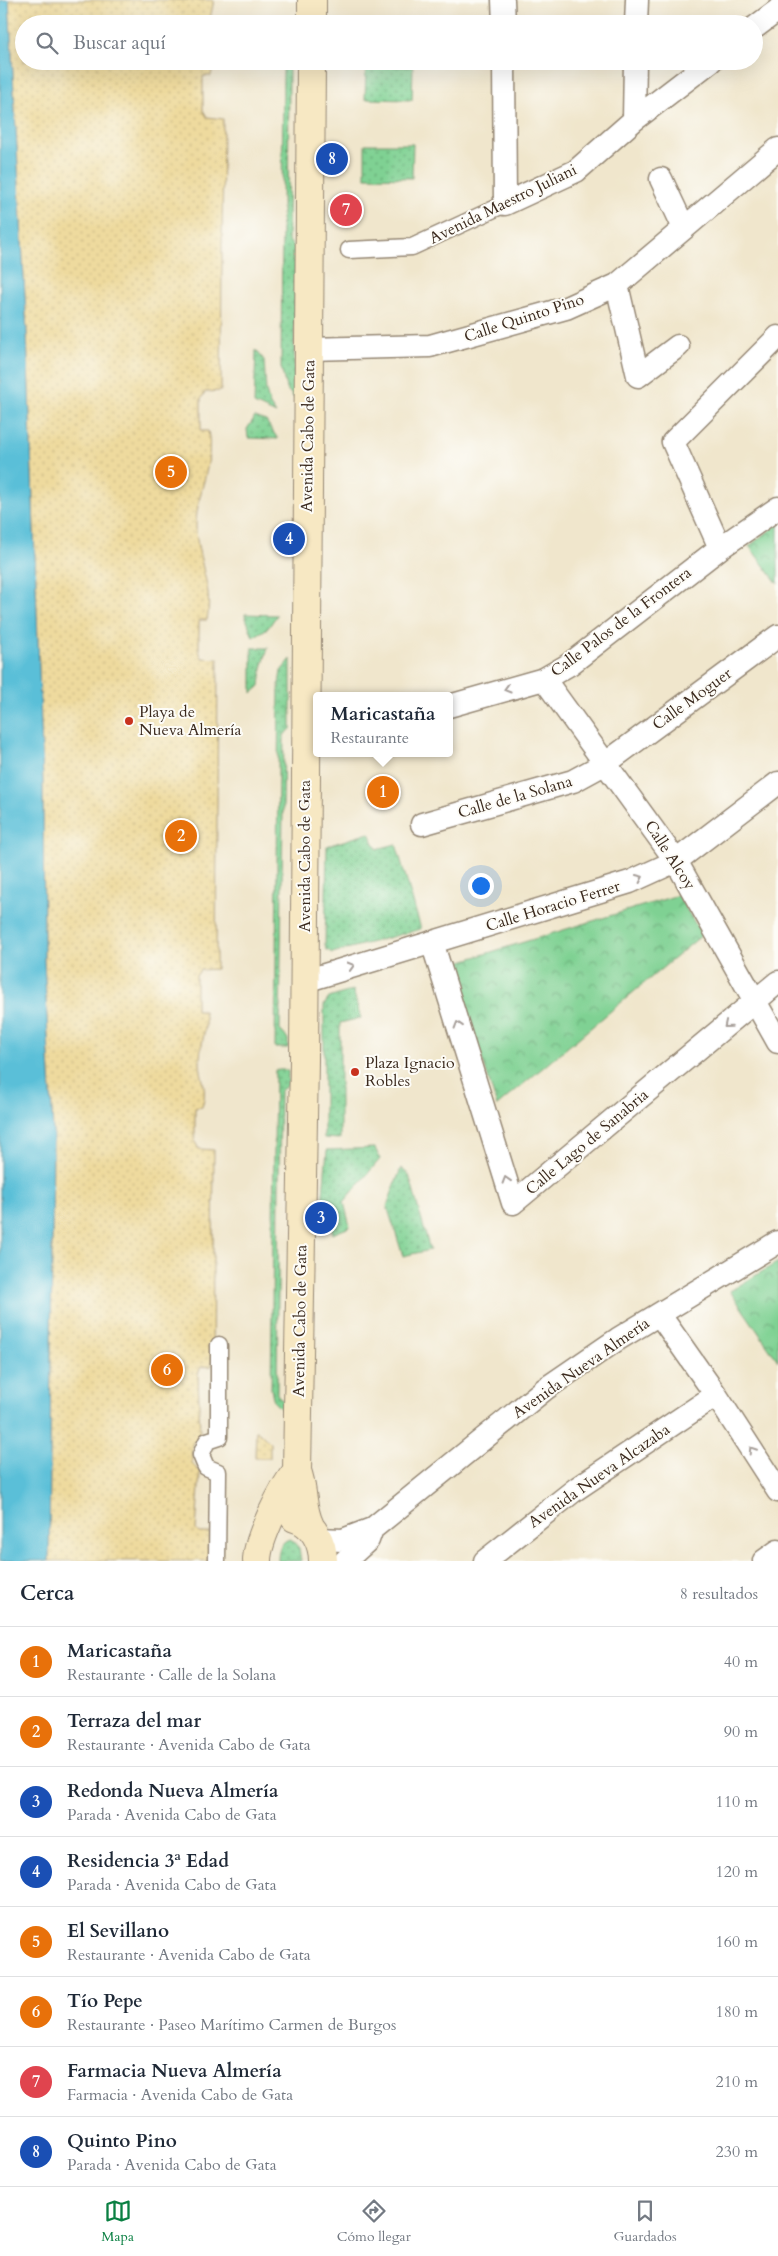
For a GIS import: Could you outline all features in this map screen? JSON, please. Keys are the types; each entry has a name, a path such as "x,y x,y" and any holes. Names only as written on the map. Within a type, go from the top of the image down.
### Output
{"main road":[{"path":"312,0 312,15"},
{"name":"Avenida Cabo de Gata","path":"311,70 309,349 311,741 304,981 297,1471 302,1483 303,1508 317,1542"},
{"path":"257,1561 260,1542 286,1484 297,1471"},
{"path":"270,1523 284,1517 294,1517 304,1521 317,1542"}],"street":[{"path":"503,0 504,15"},
{"path":"636,15 637,0"},
{"path":"763,21 778,10"},
{"path":"504,70 505,204"},
{"path":"634,120 635,70"},
{"name":"Avenida Maestro Juliani","path":"349,250 412,247 576,172 634,120 699,70"},
{"name":"Calle Quinto Pino","path":"309,349 430,346 566,308 617,285 684,228 775,156"},
{"path":"661,179 684,228"},
{"path":"617,285 638,376 678,346"},
{"path":"720,548 673,442 777,341"},
{"name":"Calle Palos de la Frontera","path":"453,705 544,679 570,664 720,548 778,508"},
{"name":"Calle Moguer","path":"606,763 778,636"},
{"name":"Calle Alcoy","path":"544,679 676,861 757,1001 778,1042"},
{"name":"Calle de la Solana","path":"422,824 573,781 606,763"},
{"name":"Calle Horacio Ferrer","path":"304,981 630,882 676,861 778,783"},
{"name":"Calle Lago de Sanabria","path":"432,942 513,1203 778,982"},
{"name":"Avenida Nueva Almería","path":"317,1542 343,1540 372,1529 545,1389 659,1314 778,1242"},
{"path":"659,1314 716,1395 778,1491"},
{"path":"218,1561 218,1472 204,1465 201,1452 209,1439 219,1436 219,1345"},
{"name":"Avenida Nueva Alcazaba","path":"485,1561 576,1489 716,1395"},
{"name":"Avenida Nueva Almería","path":"345,1561 368,1540 372,1529"},
{"path":"764,1561 778,1552"}],"green space":[{"path":"283,70 289,70 288,240 295,248 294,398 286,388 281,367"},
{"path":"366,70 413,70 412,100 365,99"},
{"path":"365,144 413,144 412,178 365,177"},
{"path":"256,350 264,360 266,391 270,405 276,414 254,404"},
{"path":"255,417 266,421 278,439 248,438 247,429"},
{"path":"778,524 778,584 749,546"},
{"path":"245,614 277,615 268,628 253,637"},
{"path":"252,648 268,648 262,668 260,686 252,693"},
{"path":"291,659 291,729 284,735 280,1030 288,1039 288,1048 275,1048 279,684 281,671"},
{"path":"369,833 377,849 396,844 421,929 332,953 326,949 325,945 327,846"},
{"path":"678,895 702,935 497,1106 452,964"},
{"path":"353,990 361,1018 340,1023 340,1139 324,1138 324,1005 329,998"},
{"path":"275,1070 288,1070 288,1085 280,1091 277,1394 283,1401 283,1411 274,1402 271,1389"},
{"path":"375,1148 380,1159 344,1202 350,1227 332,1234 333,1209 322,1205 327,1150"},
{"path":"401,1168 409,1175 430,1250 403,1256 387,1206"},
{"path":"778,1262 778,1361 730,1291"},
{"path":"291,1539 299,1548 301,1561 278,1561 279,1550 282,1544"}],"sand":[{"name":"Playa de Nueva Almería","path":"9,0 214,0 211,15 15,15 15,70 212,70 211,76 203,76 203,110 207,117 223,119 221,391 205,392 201,399 201,431 208,431 209,455 196,526 199,550 207,584 209,608 207,620 199,620 199,651 202,658 218,659 216,969 200,970 196,976 196,1011 204,1011 205,1029 200,1058 204,1100 202,1107 195,1108 195,1142 199,1149 214,1150 212,1366 201,1367 198,1374 200,1436 192,1444 192,1464 200,1472 196,1530 199,1533 211,1533 211,1561 49,1561 53,1132 44,961 43,782 27,334"},
{"path":"256,1429 270,1443 270,1458 255,1458"}],"water":[{"path":"0,0 9,0 27,334 43,782 44,961 53,1132 49,1561 0,1561"}],"place":[{"name":"Quinto Pino","path":"332,159"},
{"name":"Farmacia Nueva Almería","path":"346,210"},
{"name":"El Sevillano","path":"171,472"},
{"name":"Residencia 3ª Edad","path":"289,539"},
{"name":"Playa de Nueva Almería","path":"129,721"},
{"name":"Maricastaña","path":"383,792"},
{"name":"Terraza del mar","path":"181,836"},
{"name":"Plaza Ignacio Robles","path":"355,1072"},
{"name":"Redonda Nueva Almería","path":"321,1218"},
{"name":"Tío Pepe","path":"167,1370"}]}
